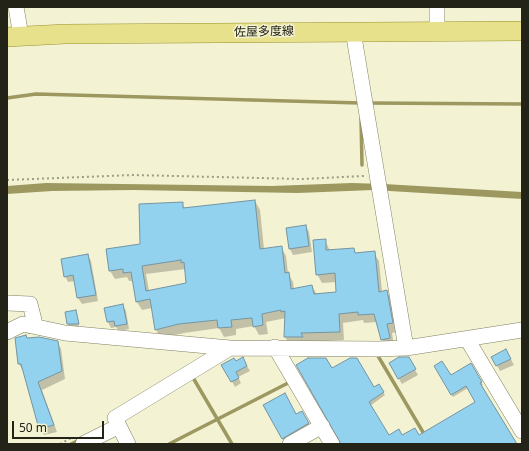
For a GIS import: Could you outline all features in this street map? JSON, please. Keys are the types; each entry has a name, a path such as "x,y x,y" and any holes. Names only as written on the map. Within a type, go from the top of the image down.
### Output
{"main road":[{"name":"佐屋多度線","path":"14,36 65,34 437,30 522,31"}],"street":[{"path":"14,36 16,7"},
{"path":"437,7 437,30"},
{"path":"353,31 406,348"},
{"path":"7,303 30,304 34,320 31,326"},
{"path":"7,332 23,324 65,332 230,348 406,348 522,330"},
{"path":"467,339 522,431"},
{"path":"275,347 332,444"},
{"path":"114,432 115,418 230,348"},
{"path":"290,444 322,426"},
{"path":"83,444 114,432"},
{"path":"114,432 128,444"}],"path":[{"path":"7,180 133,176 378,183"}],"shaded area":[{"path":"46,183 272,186 352,183 384,184 522,192 522,199 373,190 298,193 133,190 52,191 7,194 7,186"}],"building":[{"path":"255,200 260,249 282,246 285,273 289,272 291,289 312,285 314,294 336,292 335,273 316,275 313,240 326,239 326,250 354,248 355,253 375,251 379,292 387,290 393,323 387,324 390,338 381,340 374,314 358,315 358,312 339,314 340,332 301,333 303,337 284,337 285,311 281,312 281,310 262,314 263,325 253,327 252,318 231,320 232,327 218,328 217,320 179,324 155,330 150,299 136,302 131,272 123,273 123,269 109,271 106,249 140,244 139,204 183,202 183,208","holes":["181,260 181,263 184,262 186,283 146,291 142,266"]},
{"path":"306,225 309,246 289,249 286,228"},
{"path":"88,254 96,295 77,298 73,275 64,277 61,259"},
{"path":"123,304 127,324 115,326 114,321 107,322 104,308"},
{"path":"76,310 79,324 67,324 65,312"},
{"path":"26,335 27,338 39,337 58,341 62,371 38,382 54,425 39,429 21,364 18,364 15,338"},
{"path":"506,349 511,359 496,366 491,357"},
{"path":"243,357 247,366 236,372 239,378 231,382 221,365 234,358 236,361"},
{"path":"399,357 409,357 416,369 398,379 389,363"},
{"path":"308,358 326,358 332,368 350,358 357,358 374,387 379,384 384,392 369,402 389,435 399,429 402,435 415,428 419,435 475,402 466,386 451,395 434,366 442,361 451,375 471,363 482,382 480,383 517,444 341,444 296,365"},
{"path":"285,393 296,414 302,411 309,423 282,439 263,405"}],"waterway":[{"path":"7,98 36,94 360,103"},
{"path":"369,103 522,104"},
{"path":"361,119 362,165"},
{"path":"378,356 430,444"},
{"path":"192,376 232,444"},
{"path":"169,444 290,382"},
{"path":"71,444 79,440"}]}
